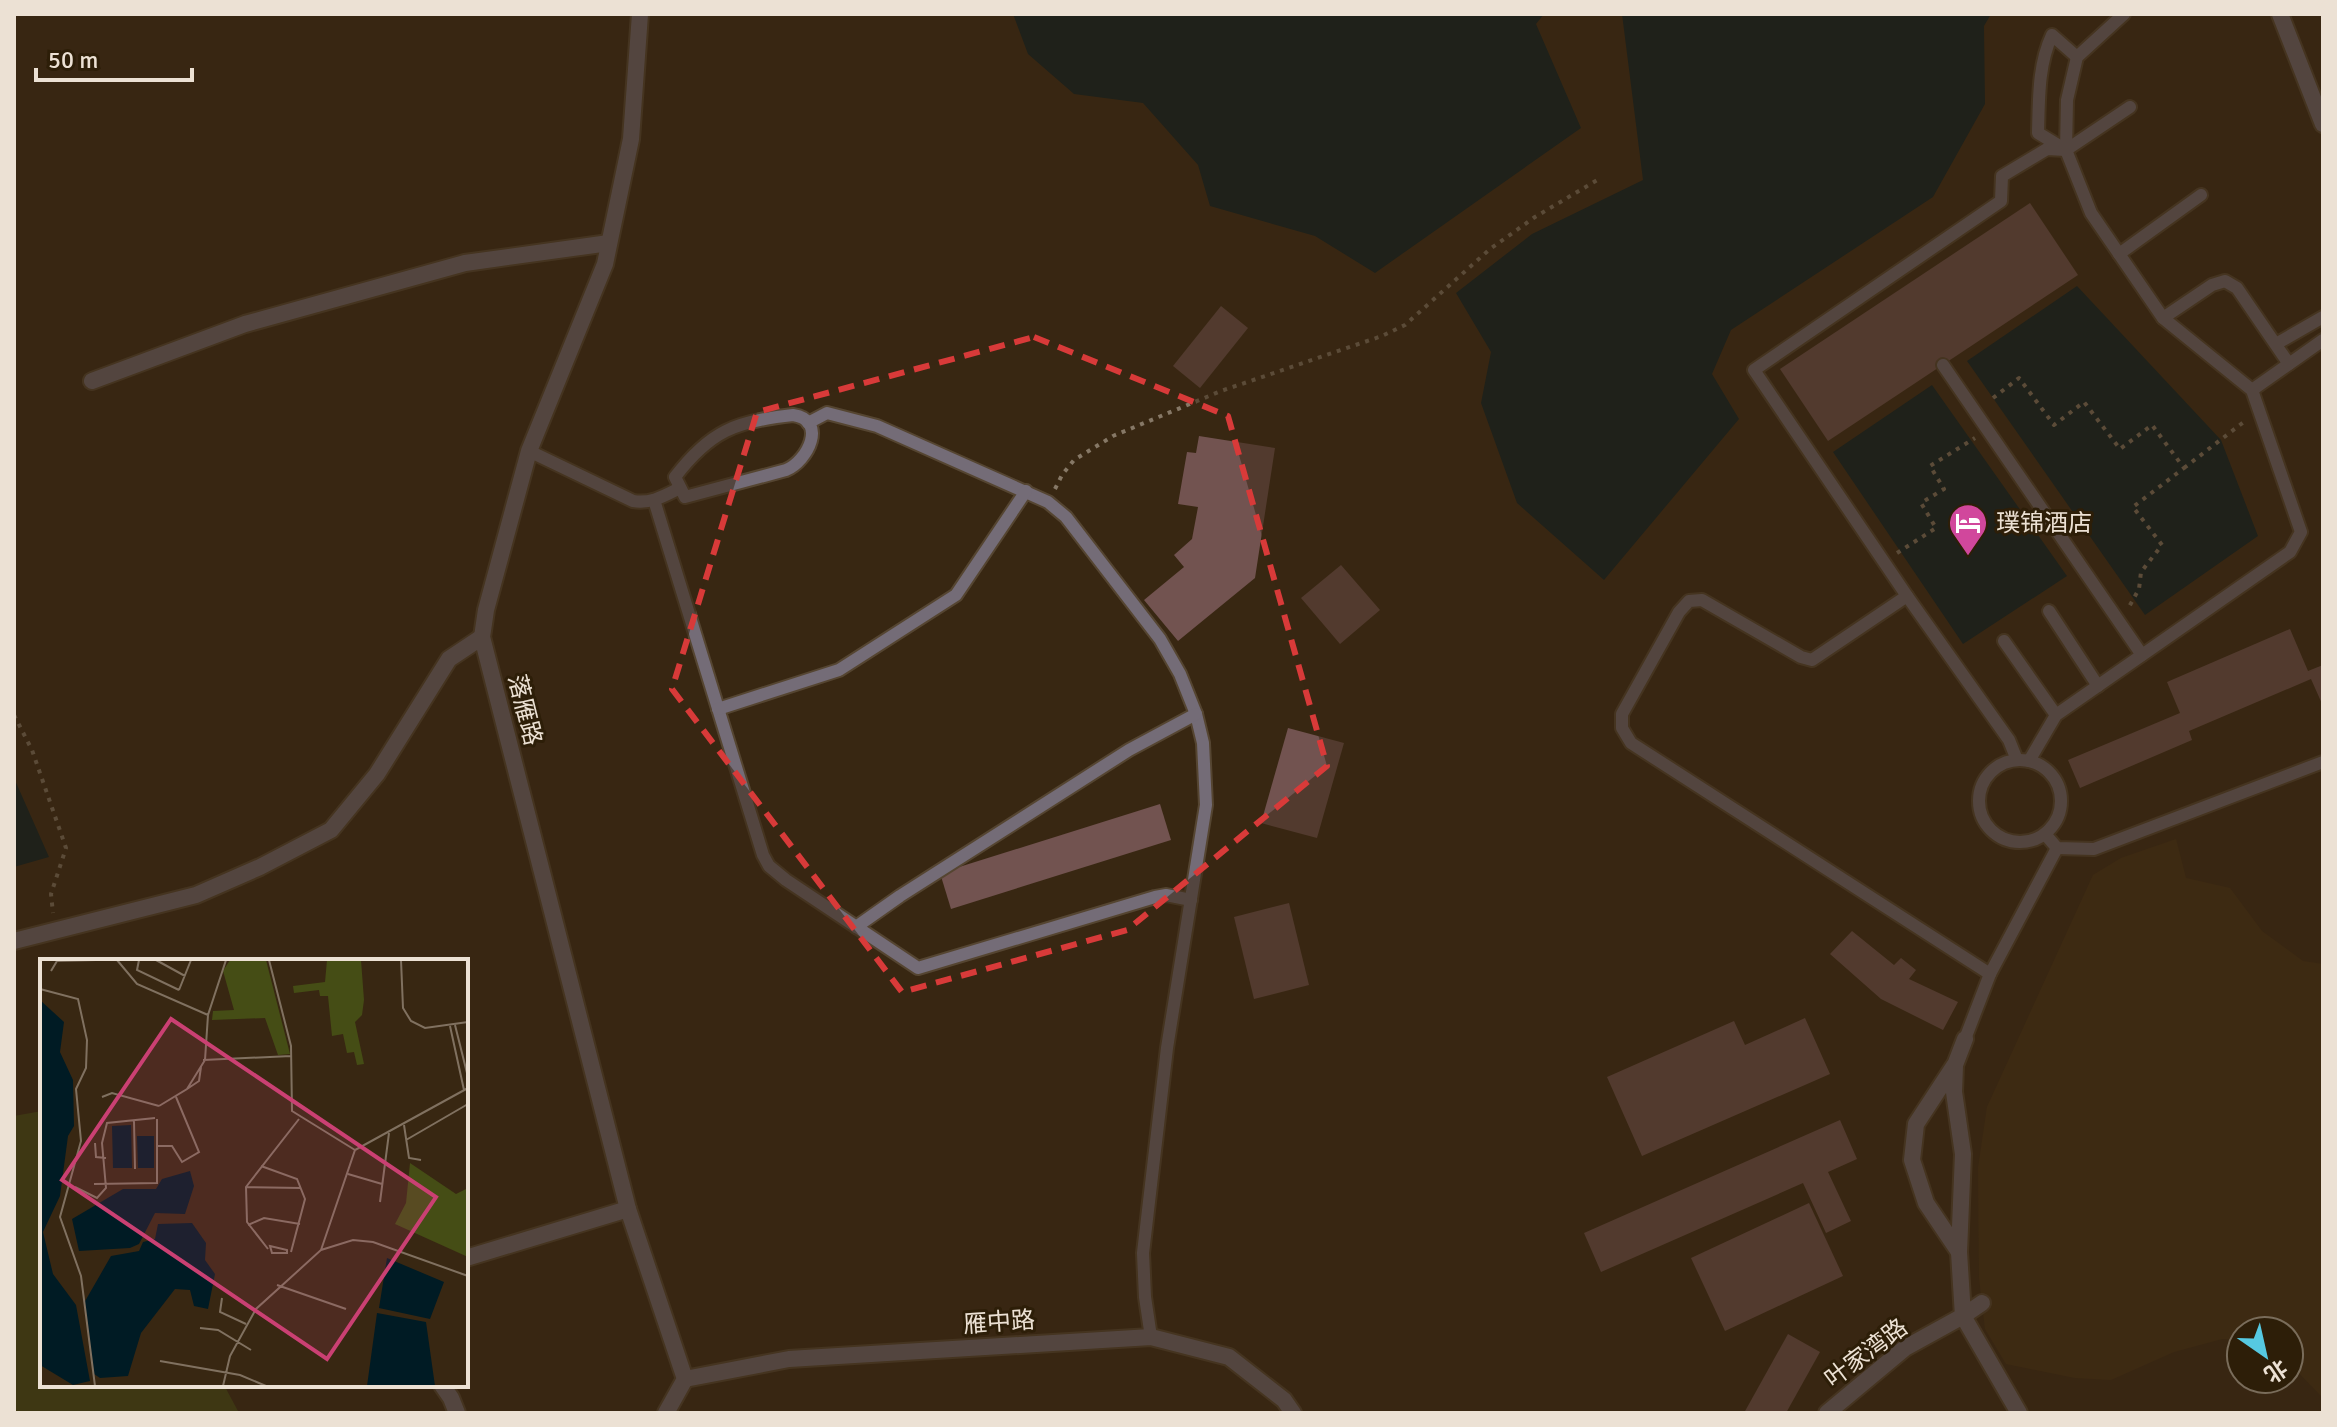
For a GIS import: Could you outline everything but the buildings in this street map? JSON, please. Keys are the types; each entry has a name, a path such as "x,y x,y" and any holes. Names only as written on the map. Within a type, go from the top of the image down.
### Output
{"street":[{"name":"落雁路","path":"640,14 631,139 605,264 529,451 486,610 482,637 628,1209 685,1379"},
{"path":"2280,14 2323,124"},
{"path":"92,381 245,324 465,263 609,243"},
{"path":"14,941 196,895 260,867 331,830 377,774 449,659 482,637"},
{"path":"1959,1252 1926,1203 1912,1160 1916,1124 1955,1065 1965,1039"},
{"path":"1955,1065 1954,1092 1963,1154 1959,1252 1963,1316 2019,1413"},
{"path":"468,1257 628,1209"},
{"name":"叶家湾路","path":"1827,1413 1905,1348 1982,1303"},
{"name":"雁中路","path":"685,1379 789,1359 1151,1337 1229,1357 1284,1400 1293,1413"},
{"path":"666,1413 685,1379"},
{"path":"443,1387 457,1413"}],"lane":[{"path":"2023,760 2056,715 2290,552 2301,532 2252,390 2163,318 2091,213 2066,150 2067,100 2077,57 2124,14"},
{"path":"2066,150 2038,133 2044,53 2052,35 2077,57"},
{"path":"2023,760 1754,370 2001,201 2002,176 2047,149 2066,150 2130,107"},
{"path":"2119,254 2201,195"},
{"path":"2163,318 2212,285 2225,281 2237,288 2289,364"},
{"path":"2276,344 2323,317"},
{"path":"2252,390 2323,340"},
{"path":"1943,365 2142,655"},
{"path":"808,423 831,413 864,421 1048,502 1066,517 1160,639 1180,674 1196,714 1203,743 1206,805 1167,1048 1143,1253 1151,1337"},
{"path":"793,415 808,423 813,439 811,446 792,468 685,497 680,488 675,477 699,448 725,430 766,418 793,415"},
{"path":"529,451 633,501 654,500 680,488"},
{"path":"718,709 839,670 956,595 1026,491"},
{"path":"654,500 763,855 769,866 786,880 918,968 1155,897 1166,895 1191,900"},
{"path":"1907,596 1812,660 1801,657 1702,600 1689,601 1679,612 1622,714 1622,728 1631,743 1990,974"},
{"path":"2049,611 2098,686"},
{"path":"2004,641 2056,715"},
{"path":"856,927 1129,750 1196,714"},
{"path":"2023,760 2040,765 2049,772 2056,781 2061,804 2053,826 2045,834 2023,842 2000,837 1984,821 1979,798 1987,776 2006,763 2023,760"},
{"path":"2045,834 2057,848 2094,849 2323,762"},
{"path":"1965,1039 1990,974 2057,848"}],"path":[{"path":"1048,502 1074,460 1113,436 1221,391 1382,336 1405,325 1490,249 1535,217 1599,179"},
{"path":"1993,398 2019,378 2054,425 2084,402 2120,449 2152,425 2184,468"},
{"path":"2121,625 2139,589 2141,572 2162,545 2133,507 2259,410"},
{"path":"1884,561 1936,528 1921,503 1944,489 1930,466 1988,430"},
{"path":"14,715 32,750 66,848 51,894 55,931"}],"highlighted area":[{"path":"1034,337 1228,416 1327,766 1127,930 902,992 672,689 757,412"}],"shaded area":[{"path":"2176,839 2186,878 2230,888 2262,931 2303,961 2323,964 2323,1398 2305,1379 2305,1315 2225,1315 2225,1339 2174,1352 2111,1380 2075,1378 2006,1364 1985,1329 1979,1278 1978,1168 1987,1107 2093,875 2121,858"}],"green space":[{"path":"40,1111 40,1387 225,1387 239,1413 14,1413 14,1116"}],"water":[{"path":"1013,14 1544,14 1536,24 1581,128 1375,273 1315,236 1210,206 1198,165 1143,103 1074,94 1028,54"},
{"path":"1622,14 1991,14 1984,26 1985,104 1933,197 1731,330 1712,374 1739,419 1604,580 1517,503 1481,403 1491,352 1456,293 1532,234 1643,180"},
{"path":"2077,286 2221,440 2258,536 2145,615 1967,361"},
{"path":"1932,385 2067,576 1963,644 1833,452"},
{"path":"14,778 49,857 14,867"}],"place":[{"name":"璞锦酒店","path":"1968,557"}]}
